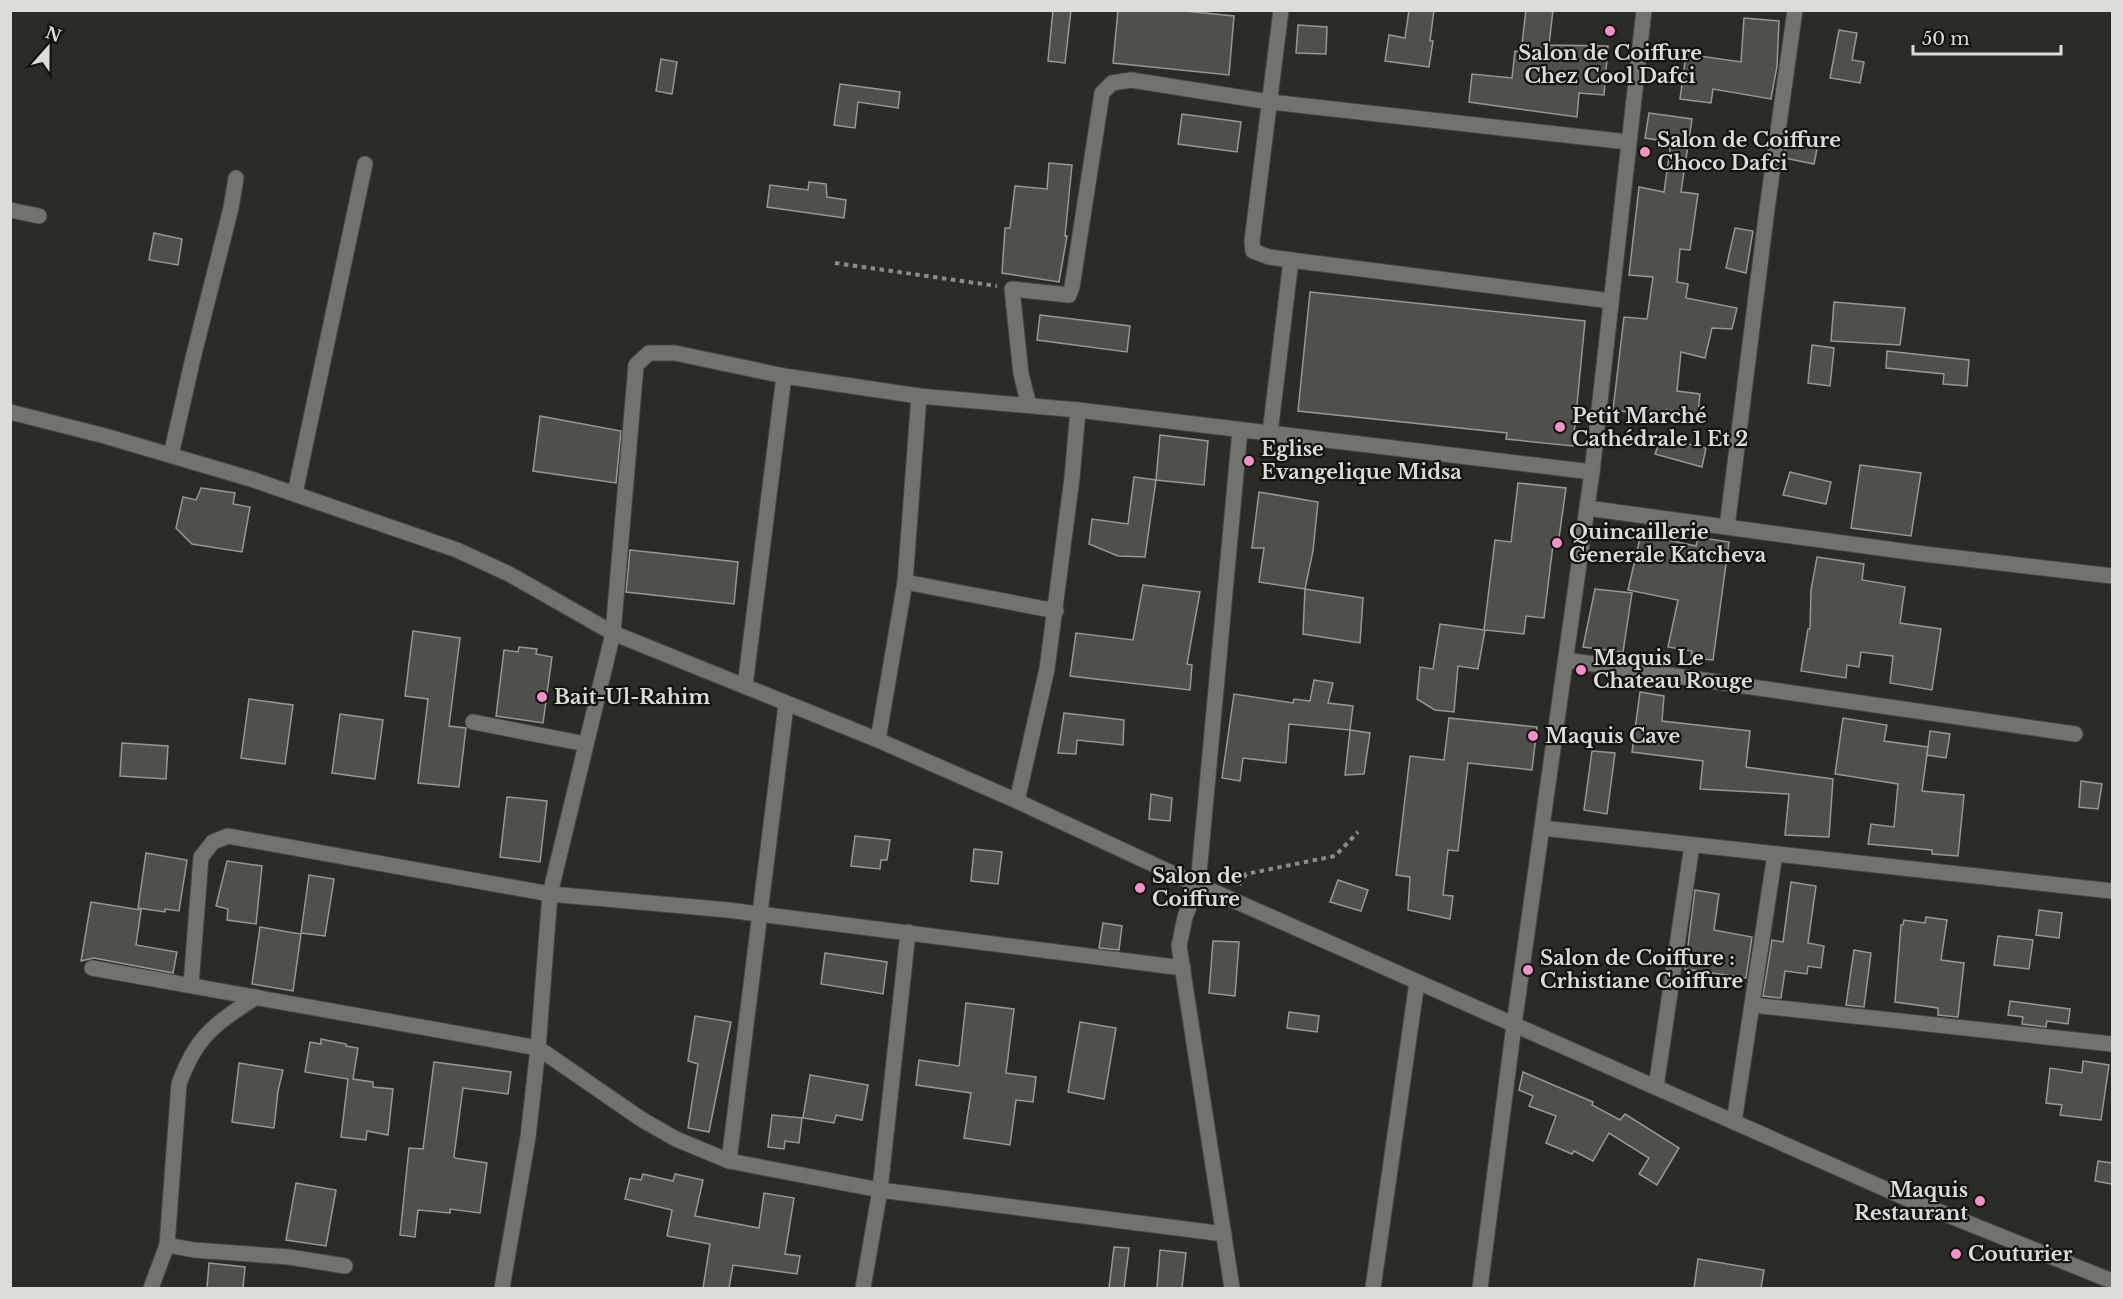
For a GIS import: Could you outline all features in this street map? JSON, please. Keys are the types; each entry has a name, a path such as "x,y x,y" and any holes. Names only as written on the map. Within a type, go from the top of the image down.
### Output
{"street":[{"path":"1281,10 1252,241 1253,251 1269,257 1611,301"},
{"path":"1480,1288 1514,1025 1592,472 1644,10"},
{"path":"1727,527 1767,209 1796,10"},
{"path":"1029,405 1021,374 1012,289 1068,295 1072,287 1102,93 1112,83 1131,80 1270,102 1628,142"},
{"path":"295,493 365,164"},
{"path":"171,455 231,208 236,178"},
{"path":"10,210 39,216"},
{"path":"1270,433 1291,260"},
{"path":"502,1288 528,1137 538,1048 550,894 613,633 636,365 649,353 675,353 784,376 919,396 1078,410 1592,472"},
{"path":"745,686 784,376"},
{"path":"878,740 905,582 919,396"},
{"path":"1017,801 1047,669 1056,611 1078,410"},
{"path":"10,412 171,455 295,493 458,550 509,574 613,633 786,705 878,740 1416,982 1908,1199 2112,1281"},
{"path":"1232,1288 1179,946 1185,917 1198,884 1240,430"},
{"path":"1587,508 1947,557 2112,576"},
{"path":"905,582 1056,611"},
{"path":"1566,660 2075,734"},
{"path":"729,1161 786,705"},
{"path":"473,722 586,744"},
{"path":"1542,828 2112,891"},
{"path":"191,986 201,857 213,842 228,836 550,894 760,914 1183,968"},
{"path":"1656,1088 1692,844"},
{"path":"1734,1122 1775,854"},
{"path":"863,1288 880,1190 908,932"},
{"path":"93,968 538,1048 641,1119 676,1139 729,1161 880,1190 1224,1234"},
{"path":"1373,1288 1416,982"},
{"path":"151,1288 167,1245 179,1084 188,1059 204,1035 224,1018 256,997"},
{"path":"1752,1005 2112,1044"},
{"path":"167,1245 194,1250 289,1257 345,1266"}],"path":[{"path":"835,263 964,280 1012,289"},
{"path":"1231,899 1246,874 1335,856 1358,832"}],"building":[{"path":"1053,10 1071,10 1065,63 1048,61"},
{"path":"1118,10 1175,10 1234,16 1229,75 1113,63"},
{"path":"1409,10 1434,10 1429,67 1385,61 1389,35 1405,38"},
{"path":"1526,10 1553,10 1549,45 1608,46 1604,95 1579,93 1577,117 1469,102 1472,74 1512,78 1515,51 1521,52"},
{"path":"1744,18 1779,21 1777,66 1771,99 1713,89 1711,103 1680,99 1686,54 1741,62"},
{"path":"1298,25 1327,27 1326,54 1296,53"},
{"path":"1839,30 1857,33 1852,60 1864,62 1860,83 1830,78"},
{"path":"661,59 677,62 672,94 656,91"},
{"path":"840,84 900,92 898,108 858,102 855,128 834,125"},
{"path":"1649,113 1692,119 1681,192 1698,194 1690,250 1680,249 1677,282 1688,284 1686,298 1737,308 1732,329 1712,328 1705,358 1681,352 1677,391 1700,394 1698,414 1666,410 1665,417 1613,410 1624,317 1647,319 1653,277 1629,275 1639,187 1664,192 1671,142 1645,138"},
{"path":"1182,114 1241,122 1237,152 1178,144"},
{"path":"1786,142 1817,149 1814,164 1784,158"},
{"path":"1049,163 1072,165 1065,236 1067,236 1059,282 1002,273 1005,228 1010,228 1015,186 1047,189"},
{"path":"809,182 826,184 827,197 846,200 844,218 767,207 770,185 808,190"},
{"path":"1735,228 1753,231 1746,273 1726,268"},
{"path":"154,233 182,239 178,265 149,260"},
{"path":"1310,292 1585,321 1573,446 1506,439 1507,433 1298,411"},
{"path":"1834,302 1905,308 1900,345 1831,341"},
{"path":"1040,315 1130,326 1127,352 1037,340"},
{"path":"1812,345 1834,348 1830,386 1808,383"},
{"path":"1887,351 1969,360 1967,386 1943,384 1944,374 1886,368"},
{"path":"540,416 621,431 616,483 533,471"},
{"path":"1160,435 1208,441 1204,485 1156,480"},
{"path":"1661,438 1706,448 1702,467 1655,454"},
{"path":"1860,465 1921,473 1911,536 1851,528"},
{"path":"1790,472 1831,482 1826,504 1783,495"},
{"path":"1134,477 1156,480 1145,557 1118,556 1089,544 1092,519 1128,524"},
{"path":"1518,483 1566,488 1558,545 1553,545 1544,618 1526,616 1524,634 1485,630 1478,669 1458,666 1454,712 1435,710 1417,699 1420,667 1433,669 1440,624 1484,630 1495,540 1511,542"},
{"path":"201,488 235,493 233,504 250,507 242,552 192,544 176,528 183,497 196,500"},
{"path":"1259,492 1318,502 1313,551 1305,589 1259,582 1264,548 1252,548"},
{"path":"1641,534 1696,546 1698,537 1729,542 1713,660 1691,658 1692,651 1668,647 1678,600 1628,590"},
{"path":"630,550 738,562 734,604 626,592"},
{"path":"1817,557 1864,564 1862,580 1905,587 1900,623 1941,629 1932,690 1890,683 1893,656 1861,652 1859,667 1847,665 1846,678 1801,671 1808,629 1810,629 1811,590"},
{"path":"1143,585 1200,592 1187,664 1192,665 1190,690 1070,676 1076,633 1133,640"},
{"path":"1305,589 1363,598 1360,643 1303,634"},
{"path":"1595,589 1632,593 1623,652 1583,647"},
{"path":"413,631 460,638 449,726 466,728 459,787 418,783 428,699 405,696"},
{"path":"519,647 537,649 536,654 552,657 543,723 496,716 504,650 518,652"},
{"path":"1314,680 1333,683 1328,703 1353,706 1350,730 1289,724 1286,763 1243,758 1240,781 1222,778 1234,694 1293,703 1294,699 1310,701"},
{"path":"1640,692 1664,696 1662,721 1750,731 1746,767 1833,779 1829,837 1785,835 1789,794 1700,789 1703,761 1632,752"},
{"path":"249,699 293,705 285,764 241,758"},
{"path":"1064,713 1124,720 1123,745 1077,740 1076,754 1058,753"},
{"path":"340,714 383,720 375,779 332,773"},
{"path":"1449,718 1537,727 1532,770 1468,763 1458,851 1448,850 1443,895 1453,896 1450,919 1408,910 1410,877 1396,875 1410,756 1444,760"},
{"path":"1843,718 1887,725 1884,741 1928,747 1922,791 1964,795 1958,856 1932,854 1932,850 1868,844 1871,824 1894,827 1898,784 1835,774"},
{"path":"1350,730 1370,733 1364,774 1345,775"},
{"path":"1930,731 1950,734 1946,758 1927,755"},
{"path":"122,743 168,746 166,779 120,776"},
{"path":"1592,751 1615,753 1607,814 1584,810"},
{"path":"2081,781 2102,784 2098,809 2079,807"},
{"path":"1151,794 1172,798 1170,821 1149,819"},
{"path":"507,797 547,801 540,862 500,857"},
{"path":"855,836 890,840 887,860 881,860 880,869 851,866"},
{"path":"974,849 1002,852 998,884 971,881"},
{"path":"146,853 187,860 179,911 165,909 165,912 138,908"},
{"path":"227,861 262,866 256,924 227,920 228,909 216,906"},
{"path":"309,875 334,879 325,936 301,933"},
{"path":"1338,880 1368,890 1361,911 1330,902"},
{"path":"1791,882 1816,886 1808,943 1824,946 1821,968 1808,966 1807,974 1785,971 1781,998 1763,996 1772,940 1783,942"},
{"path":"1695,890 1719,894 1714,930 1752,937 1746,978 1685,969"},
{"path":"91,902 141,910 136,945 177,952 173,973 94,958 81,961"},
{"path":"2039,910 2062,913 2059,938 2036,935"},
{"path":"1926,917 1947,920 1941,960 1964,963 1958,1017 1938,1015 1938,1008 1895,1002 1901,925 1904,920 1925,923"},
{"path":"1103,923 1122,926 1119,950 1099,948"},
{"path":"260,927 301,934 293,991 252,984"},
{"path":"1998,936 2033,940 2029,969 1994,965"},
{"path":"1213,941 1239,942 1235,996 1209,993"},
{"path":"1854,950 1871,953 1864,1007 1846,1005"},
{"path":"825,953 887,962 883,994 821,984"},
{"path":"2010,1001 2070,1009 2068,1024 2047,1021 2046,1027 2022,1024 2023,1017 2008,1015"},
{"path":"966,1003 1014,1009 1006,1073 1036,1077 1033,1102 1016,1100 1010,1145 964,1138 971,1093 916,1085 919,1060 959,1066"},
{"path":"1289,1012 1319,1016 1317,1032 1287,1028"},
{"path":"695,1016 731,1022 709,1132 688,1128 698,1064 688,1061"},
{"path":"1080,1022 1116,1028 1104,1099 1068,1092"},
{"path":"321,1039 358,1048 353,1079 373,1082 373,1087 393,1089 388,1135 367,1131 366,1140 341,1137 348,1079 305,1072 310,1042 321,1044"},
{"path":"2083,1061 2109,1065 2101,1120 2060,1115 2062,1105 2046,1103 2050,1068 2082,1073"},
{"path":"434,1062 511,1072 508,1094 463,1088 454,1156 487,1163 480,1213 450,1209 450,1213 418,1210 415,1237 400,1235 409,1148 423,1149"},
{"path":"239,1063 283,1070 274,1128 232,1122"},
{"path":"1523,1072 1593,1102 1592,1105 1620,1120 1625,1114 1679,1148 1657,1185 1639,1174 1649,1158 1609,1133 1593,1161 1574,1151 1572,1154 1546,1143 1556,1116 1529,1106 1533,1096 1519,1090"},
{"path":"810,1075 868,1085 862,1120 836,1115 834,1123 803,1118"},
{"path":"772,1115 802,1118 799,1143 785,1141 784,1149 768,1147"},
{"path":"2098,1161 2112,1163 2112,1184 2095,1181"},
{"path":"643,1174 673,1181 675,1174 703,1180 695,1216 759,1228 764,1193 794,1198 785,1254 800,1256 797,1274 733,1265 729,1288 703,1288 710,1244 667,1236 672,1210 625,1199 630,1178 641,1180"},
{"path":"296,1183 336,1190 326,1246 286,1240"},
{"path":"1114,1247 1129,1248 1124,1288 1109,1288"},
{"path":"1160,1250 1186,1253 1182,1288 1157,1288"},
{"path":"1698,1259 1764,1270 1761,1288 1694,1288"},
{"path":"209,1263 245,1267 243,1288 207,1288"}],"place":[{"name":"Salon de Coiffure Chez Cool Dafci","path":"1610,31"},
{"name":"Salon de Coiffure Choco Dafci","path":"1645,152"},
{"name":"Petit Marché Cathédrale 1 Et 2","path":"1560,427"},
{"name":"Eglise Evangelique Midsa","path":"1249,461"},
{"name":"Quincaillerie Generale Katcheva","path":"1557,543"},
{"name":"Maquis Le Chateau Rouge","path":"1581,670"},
{"name":"Bait-Ul-Rahim","path":"542,697"},
{"name":"Maquis Cave","path":"1533,736"},
{"name":"Salon de Coiffure","path":"1140,888"},
{"name":"Salon de Coiffure : Crhistiane Coiffure","path":"1528,970"},
{"name":"Maquis Restaurant","path":"1980,1201"},
{"name":"Couturier","path":"1956,1254"}]}
